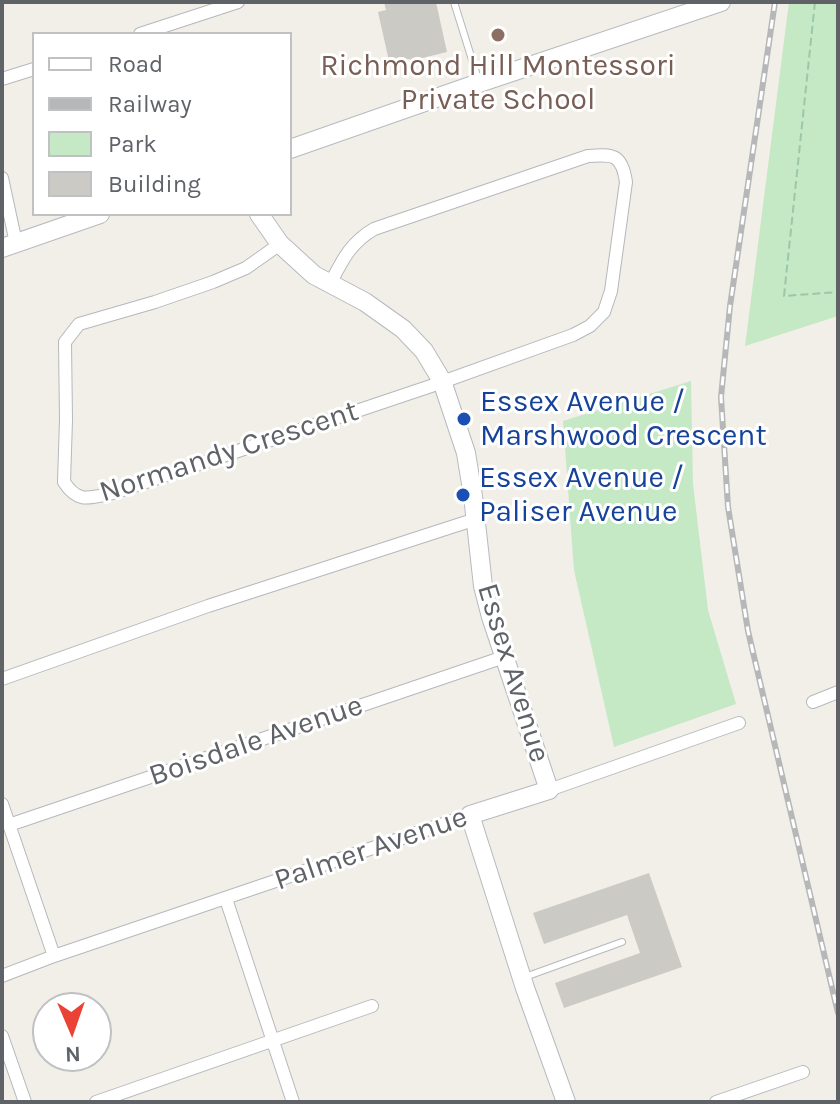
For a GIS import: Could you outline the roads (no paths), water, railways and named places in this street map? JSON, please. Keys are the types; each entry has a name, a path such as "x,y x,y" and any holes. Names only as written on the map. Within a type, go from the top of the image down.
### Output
{"street":[{"path":"146,32 238,2"},
{"path":"292,148 721,2"},
{"path":"2,79 32,70"},
{"path":"330,284 358,238 374,229 588,156 608,154 619,159 626,182 611,291 604,312 590,326 573,335 442,381"},
{"path":"2,178 9,245 94,216"},
{"name":"Essex Avenue","path":"260,216 280,244 314,275 365,302 403,329 424,351 442,381 466,453 483,586 549,790"},
{"name":"Normandy Crescent","path":"280,244 246,268 213,282 93,319 79,324 72,331 65,342 64,482 69,491 78,497 113,493 442,381"},
{"path":"2,679 222,602 476,519"},
{"name":"Boisdale Avenue","path":"9,825 504,657"},
{"path":"813,702 838,692"},
{"name":"Palmer Avenue","path":"2,976 739,723"},
{"path":"2,804 54,956"},
{"path":"470,815 521,978 566,1102"},
{"path":"226,899 293,1102"},
{"path":"96,1102 372,1006"},
{"path":"2,1036 25,1102"},
{"path":"716,1102 803,1072"}],"lane":[{"path":"454,2 479,83"},
{"path":"521,978 622,942"}],"railway":[{"path":"775,2 730,306 721,397 728,507 748,631 838,1013"}],"place":[{"name":"Richmond Hill Montessori Private School","path":"498,35"},
{"name":"Essex Avenue / Marshwood Crescent","path":"464,419"},
{"name":"Essex Avenue / Paliser Avenue","path":"463,495"}]}
